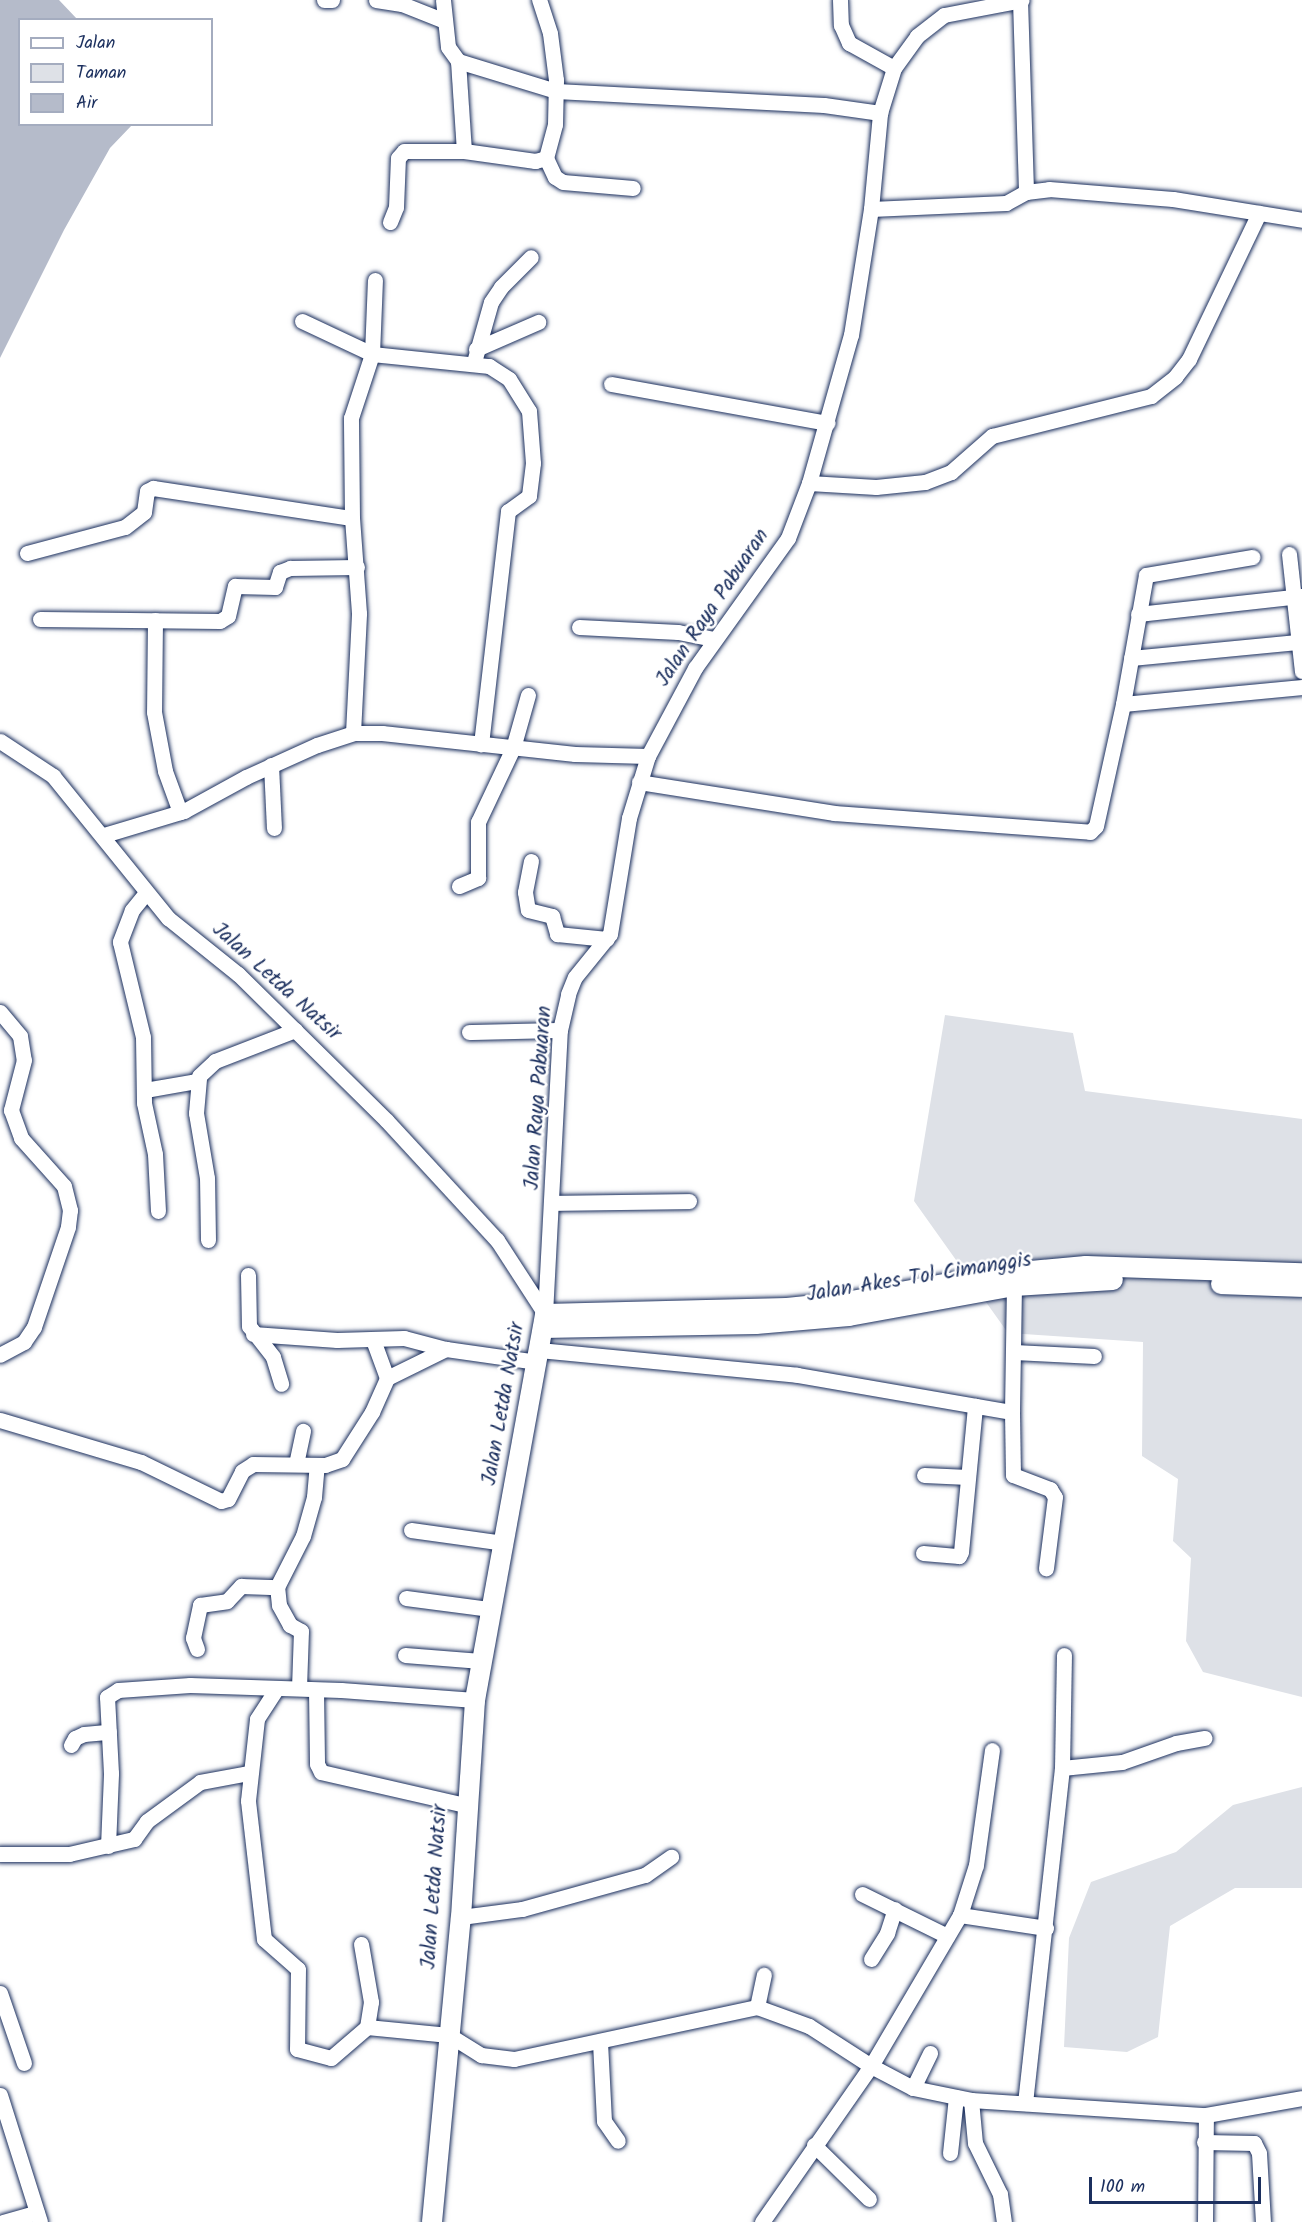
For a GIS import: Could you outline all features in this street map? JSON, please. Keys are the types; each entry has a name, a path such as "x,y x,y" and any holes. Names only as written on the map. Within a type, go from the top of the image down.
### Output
{"main road":[{"path":"544,1321 787,1308 846,1302 999,1274 1086,1266 1302,1273"},
{"name":"Jalan Akes Tol Cimanggis","path":"544,1321 756,1324 849,1316 1014,1286 1089,1280 1302,1287"},
{"name":"Jalan Letda Natsir","path":"432,2222 461,1917 465,1804 475,1700 544,1321"}],"street":[{"path":"324,0 332,0"},
{"path":"376,0 402,4 445,21"},
{"path":"443,0 448,47 458,61 464,151"},
{"path":"539,0 550,33 556,91 555,124 546,158 555,177 563,182 633,188"},
{"path":"840,0 841,25 849,43 894,68"},
{"path":"1021,0 1026,192"},
{"name":"Jalan Raya Pabuaran","path":"544,1321 553,1203 560,1030 575,976 607,939 639,782 648,756 679,694 714,639 788,538 809,483 828,423 850,335 870,209 880,113 894,68 927,27 960,5 1021,0"},
{"path":"458,61 556,91 824,105 880,113"},
{"path":"390,222 396,207 398,158 404,152 464,151 535,161 546,158"},
{"path":"870,209 1006,203 1026,192 1079,190 1302,220"},
{"path":"809,483 876,487 925,482 951,472 992,436 1151,396 1175,378 1189,359 1259,213"},
{"path":"475,356 491,303 501,287 531,257"},
{"path":"353,733 359,636 357,567 352,518 351,418 372,354 375,280"},
{"path":"302,321 372,354 475,356 538,322"},
{"path":"475,356 509,379 530,411 532,434 529,495 508,511 481,744"},
{"path":"611,384 828,423"},
{"path":"27,552 125,527 144,512 147,491 153,488 352,518"},
{"path":"1289,554 1298,596 1297,642 1302,672"},
{"path":"639,782 834,813 1082,834 1096,826 1123,704 1138,614 1149,572 1252,557"},
{"path":"40,619 220,621 228,616 235,586 275,587 280,572 290,568 357,567"},
{"path":"1138,614 1298,596"},
{"path":"155,620 154,712 165,771 180,812"},
{"path":"579,627 678,632 714,639"},
{"path":"1131,658 1297,642"},
{"path":"1123,704 1302,687"},
{"path":"459,886 478,878 478,822 513,748 528,695"},
{"path":"104,835 180,812 272,765 353,733 382,733 513,748 648,756"},
{"name":"Jalan Letda Natsir","path":"0,741 52,776 104,835 145,894 168,918 238,974 475,1215 497,1240 544,1321"},
{"path":"272,765 274,828"},
{"path":"531,861 525,892 528,910 552,915 557,934 607,939"},
{"path":"145,894 132,910 120,942 143,1037 145,1090 158,1172 158,1211"},
{"path":"0,1012 20,1036 24,1060 11,1110 13,1118 21,1138 64,1186 70,1210 68,1227 34,1328 24,1342 0,1355"},
{"path":"208,1240 207,1178 197,1131 197,1082 215,1061 295,1030"},
{"path":"469,1032 560,1030"},
{"path":"145,1090 197,1082"},
{"path":"553,1203 689,1201"},
{"path":"248,1275 247,1312 253,1334 273,1357 281,1384"},
{"path":"1014,1286 1013,1474 1050,1489 1054,1497 1047,1569"},
{"path":"253,1334 373,1340 404,1338 446,1350 796,1375 1012,1413"},
{"path":"373,1340 387,1378"},
{"path":"0,1420 141,1462 221,1501 228,1499 242,1471 253,1464 317,1465 342,1459 372,1412 387,1378 446,1350"},
{"path":"1014,1352 1094,1356"},
{"path":"923,1553 959,1556 975,1406"},
{"path":"296,1464 303,1431"},
{"path":"299,1688 301,1631 290,1625 279,1605 277,1587 303,1536 314,1497 317,1465"},
{"path":"924,1475 968,1478"},
{"path":"411,1530 503,1544"},
{"path":"197,1649 194,1629 200,1605 206,1601 227,1601 241,1586 277,1587"},
{"path":"406,1598 490,1609"},
{"path":"405,1654 481,1661"},
{"path":"1025,2103 1062,1768 1064,1655"},
{"path":"108,1846 107,1697 118,1690 190,1685 299,1688 475,1700"},
{"path":"277,1688 257,1719 249,1773 248,1801 264,1939 298,1969 297,2049 331,2058 367,2027 371,2002 361,1944"},
{"path":"316,1690 317,1764 321,1772 465,1804"},
{"path":"71,1745 75,1738 84,1734 109,1732"},
{"path":"1062,1768 1122,1762 1176,1743 1205,1738"},
{"path":"762,2222 871,2067 960,1915 976,1865 992,1750"},
{"path":"0,1854 69,1854 134,1839 147,1821 200,1782 249,1773"},
{"path":"461,1917 522,1909 645,1875 671,1857"},
{"path":"862,1894 947,1936"},
{"path":"871,1959 887,1933 895,1909"},
{"path":"960,1915 1046,1928"},
{"path":"757,2007 764,1975"},
{"path":"0,1993 24,2063"},
{"path":"367,2027 449,2035 494,2059 514,2060 757,2007 809,2026 871,2067 913,2088 963,2098 1206,2115 1302,2098"},
{"path":"600,2042 604,2121 618,2141"},
{"path":"913,2088 930,2053"},
{"path":"0,2095 5,2132 39,2217 3,2222"},
{"path":"950,2153 963,2098"},
{"path":"963,2098 975,2143 1000,2194 1004,2222"},
{"path":"1205,2222 1206,2115"},
{"path":"1204,2142 1254,2143 1259,2153 1263,2222"},
{"path":"814,2145 869,2199"}],"green space":[{"path":"945,1015 1073,1033 1085,1091 1302,1119 1302,1697 1203,1672 1186,1641 1191,1558 1173,1541 1178,1479 1142,1456 1143,1342 1008,1333 914,1201"},
{"path":"1302,1787 1302,1888 1235,1888 1170,1926 1158,2037 1127,2052 1064,2047 1069,1938 1091,1882 1176,1852 1233,1805"}],"water":[{"path":"0,0 59,0 76,18 18,18 18,126 131,126 110,148 64,230 0,358"}]}
